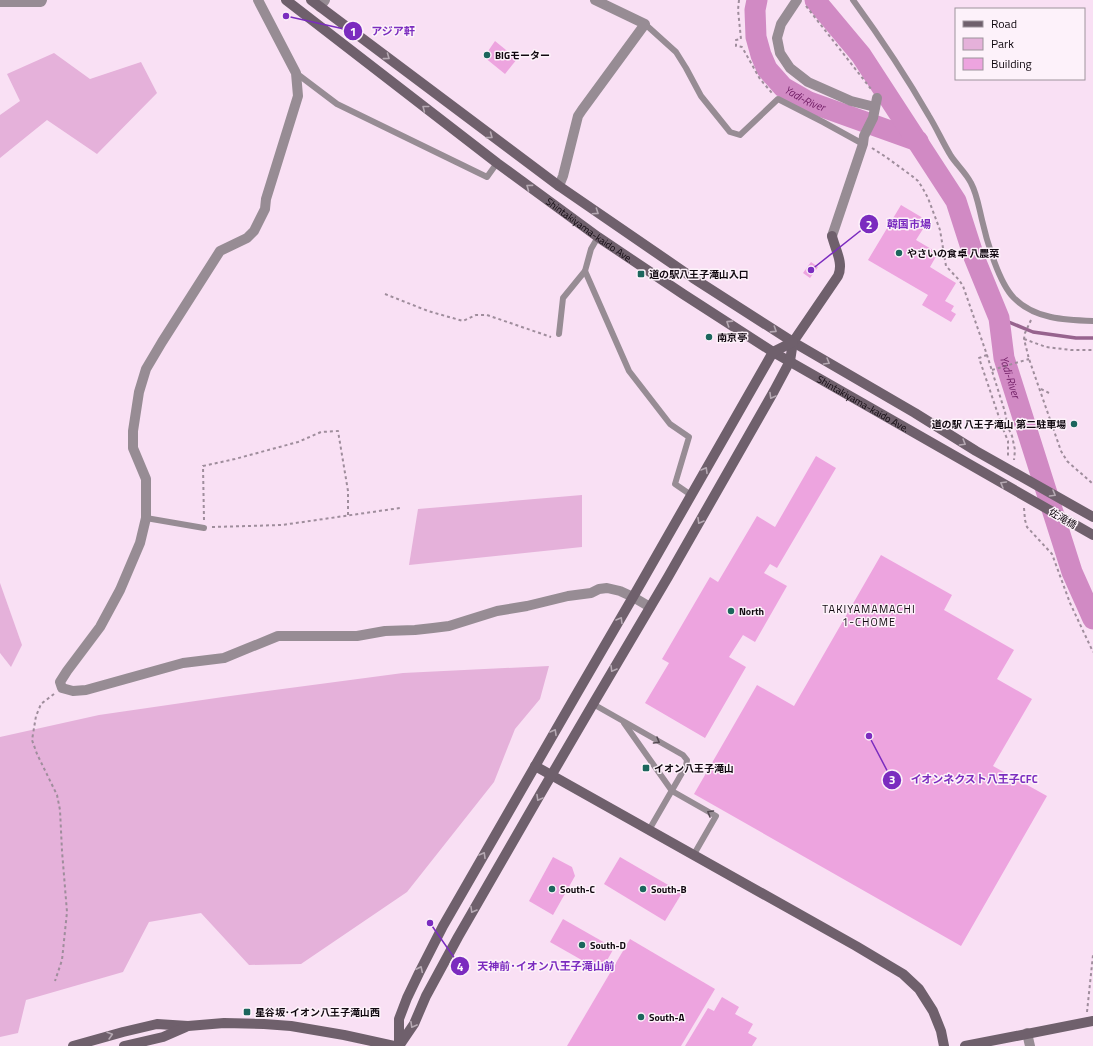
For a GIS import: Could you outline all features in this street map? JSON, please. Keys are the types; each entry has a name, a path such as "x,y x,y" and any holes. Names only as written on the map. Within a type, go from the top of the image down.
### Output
{"street":[{"path":"0,2 41,2 42,0"},
{"path":"258,0 296,73 298,96 266,199 265,209 254,231 247,238 220,251 146,369 139,392 133,431 133,448 146,479 146,518 140,543 120,590 100,627 60,682 62,688 72,691 86,690 183,663 224,658 278,636 357,636 385,631 415,630 449,626 497,611 527,606 568,596 591,593 599,589 607,588 620,591 650,607"},
{"name":"Shintakiyama-kaido Ave.","path":"286,0 497,164 683,294 773,352 1037,503"},
{"name":"Shintakiyama-kaido Ave.","path":"311,0 323,4 477,126 559,186 693,278 794,342 1027,480"},
{"path":"559,186 563,176 578,116 645,24 595,0"},
{"path":"399,1046 414,1024 426,996 458,937 774,391 790,361 794,342 841,271 839,258 832,236 864,140 873,118 876,102 851,101 808,82 790,68 780,53 777,38 781,24 800,2"},
{"path":"399,1046 399,1019 407,998 455,903 633,597 773,352 794,342"},
{"name":"佐滝橋","path":"1027,480 1093,518"},
{"name":"佐滝橋","path":"1037,503 1091,534"},
{"path":"535,766 693,856 856,946 903,974 919,990 933,1012 941,1031 944,1046"},
{"path":"965,1046 1093,1021"},
{"path":"73,1046 157,1024 188,1026 224,1023 291,1026 344,1035 394,1046"},
{"path":"124,1046 164,1037 188,1026"},
{"path":"1028,1033 1030,1046"}],"lane":[{"path":"853,0 899,67 951,156 970,182 976,195 993,256 1004,284 1014,298 1034,313 1051,318 1093,321"},
{"path":"645,24 676,52 701,96 730,132 740,135 778,99 823,122 864,140"},
{"path":"296,73 337,104 487,177 497,164"},
{"path":"559,334 563,298 584,271 591,249 598,236"},
{"path":"584,271 629,371 670,424 689,437 675,484 691,495"},
{"path":"146,518 204,528"},
{"path":"593,704 683,755 687,760 686,766 649,830"},
{"path":"624,721 672,791 716,816 693,856"}],"path":[{"path":"739,0 738,10 741,39 736,40 736,46 742,46 760,79 778,99"},
{"path":"800,2 828,34 876,102"},
{"path":"864,140 871,147 918,181 928,198 939,226 946,266 963,286 992,370 1016,450 1011,471"},
{"path":"385,294 428,311 463,321 476,315 487,316 554,338 559,334"},
{"path":"1034,313 1024,339 1029,359 1063,456 1093,484"},
{"path":"1024,339 1046,347 1071,350 1093,350"},
{"path":"987,356 979,358 1008,441 1008,456"},
{"path":"992,370 1029,359"},
{"path":"1040,389 1049,394"},
{"path":"348,515 348,491 338,431 321,432 298,442 203,466 204,528 282,525 400,508"},
{"path":"1024,496 1024,515 1027,527 1052,554 1070,603 1093,652"},
{"path":"55,981 62,960 67,912 60,810 57,794 37,754 32,740 36,716 41,704 62,688"},
{"path":"1086,1013 1093,955"}],"green space":[{"path":"54,53 90,79 141,62 157,93 97,154 47,120 0,158 0,115 20,101 7,74"},
{"path":"582,495 582,547 409,565 418,509"},
{"path":"0,583 22,645 11,667 0,653"},
{"path":"549,666 540,699 515,729 494,782 407,892 301,964 249,965 201,913 149,922 123,972 26,1000 18,1033 0,1037 0,737 99,715 403,673"}],"building":[{"path":"495,41 517,59 505,74 484,57"},
{"path":"901,205 928,221 916,240 938,253 930,267 956,283 945,301 954,306 951,311 956,314 951,322 922,305 928,295 868,260"},
{"path":"811,262 818,267 810,278 803,273"},
{"name":"North","path":"816,456 836,468 777,568 770,564 764,573 787,586 755,642 743,635 729,657 746,667 705,738 645,703 669,663 662,659 710,577 718,582 757,516 775,527"},
{"path":"881,555 952,595 944,610 1014,650 997,679 1032,699 993,766 1047,796 961,946 694,794 757,685 794,706"},
{"name":"South-C","path":"553,857 572,867 575,876 553,915 529,901"},
{"name":"South-B","path":"620,857 682,893 665,921 604,884"},
{"name":"South-D","path":"563,919 614,948 601,971 550,942"},
{"name":"South-A","path":"630,939 715,989 681,1046 567,1046"},
{"path":"722,997 739,1007 735,1014 753,1024 748,1033 757,1038 752,1046 685,1046 708,1008 714,1011"}],"waterway":[{"name":"Yadi-River","path":"757,0 755,10 756,37 761,55 767,69 783,87 809,102 918,141"},
{"name":"Yadi-River","path":"815,0 861,55 956,201 974,257 999,318 1004,358 1072,572 1093,619"},
{"path":"999,318 1033,332 1076,338 1093,338"}],"place":[{"name":"アジア軒","path":"286,16"},
{"name":"BIGモーター","path":"487,55"},
{"name":"やさいの食卓 八農菜","path":"899,253"},
{"name":"韓国市場","path":"811,270"},
{"name":"道の駅八王子滝山入口","path":"641,274"},
{"name":"南京亭","path":"709,337"},
{"name":"道の駅 八王子滝山 第二駐車場","path":"1074,424"},
{"name":"North","path":"731,611"},
{"name":"イオンネクスト八王子CFC","path":"869,736"},
{"name":"イオン八王子滝山","path":"646,768"},
{"name":"South-C","path":"552,889"},
{"name":"South-B","path":"643,889"},
{"name":"天神前･イオン八王子滝山前","path":"430,923"},
{"name":"South-D","path":"582,945"},
{"name":"星谷坂･イオン八王子滝山西","path":"247,1012"},
{"name":"South-A","path":"641,1017"}],"district":[{"name":"TAKIYAMAMACHI 1-CHOME","path":"869,615"}]}
